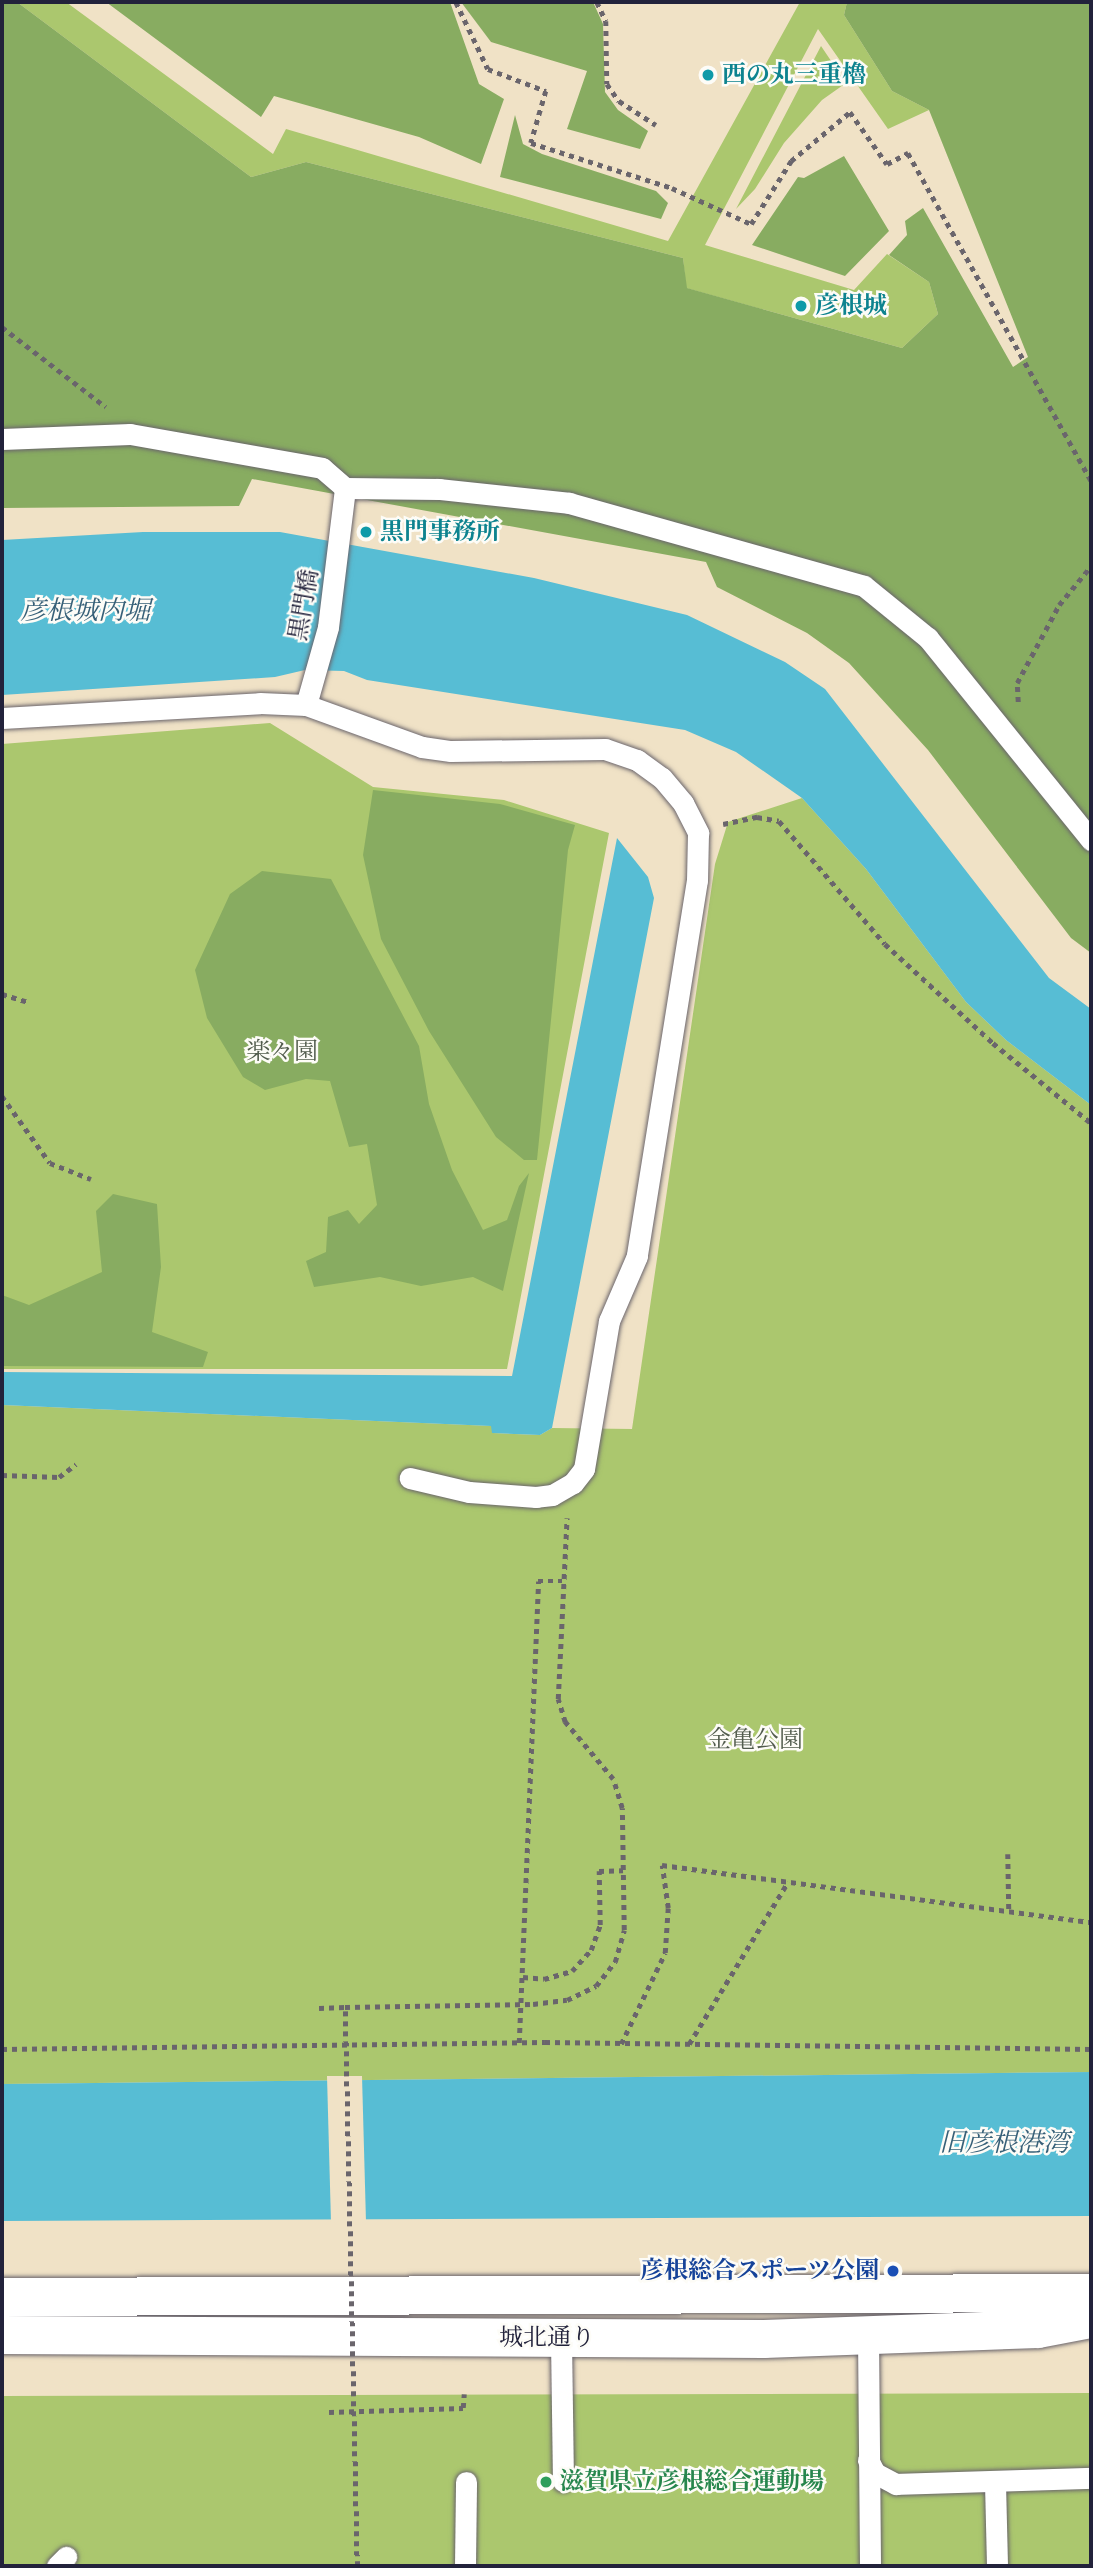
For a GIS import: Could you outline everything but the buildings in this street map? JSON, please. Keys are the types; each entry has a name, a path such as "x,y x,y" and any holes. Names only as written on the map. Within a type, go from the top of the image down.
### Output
{"main road":[{"name":"城北通り","path":"2,2297 1091,2293"},
{"name":"城北通り","path":"2,2335 561,2339 868,2336 1038,2329 1091,2319"}],"lane":[{"path":"2,439 130,434 322,468 345,488 439,489 569,503 864,586 928,638 1091,840"},
{"name":"黒門橋","path":"306,705 317,676 341,543 345,488"},
{"path":"2,719 260,703 306,705 422,747 615,753 636,760 662,778 683,803 698,833 697,880 637,1256 609,1321 584,1469 573,1483 552,1495 536,1497 469,1492 410,1478"},
{"path":"868,2336 870,2566"},
{"path":"561,2339 563,2481"},
{"path":"868,2460 875,2473 896,2484 1091,2478"},
{"path":"465,2566 466,2482"},
{"path":"995,2483 997,2566"}],"path":[{"path":"456,2 488,69 546,91 531,143 671,188 742,221 751,224 791,161 850,112 887,164 908,153 1091,481"},
{"path":"597,2 606,21 607,83 619,101 656,125"},
{"path":"2,327 100,400"},
{"path":"1019,714 1017,683 1059,605 1091,566"},
{"path":"698,833 757,817 779,821 886,944 993,1043 1091,1123"},
{"path":"2,994 28,1002"},
{"path":"2,1096 50,1163 91,1178"},
{"path":"2,1475 59,1477 76,1464"},
{"path":"320,2008 567,2000 596,1986 615,1962 624,1930 622,1808 613,1779 565,1722 558,1699 562,1581 573,1483"},
{"path":"519,2042 538,1581 562,1581"},
{"path":"1008,1854 1009,1912"},
{"path":"621,2044 665,1953 668,1908 662,1865 1091,1922"},
{"path":"523,1977 544,1979 572,1970 591,1950 600,1925 599,1871 623,1873"},
{"path":"689,2045 788,1882"},
{"path":"345,2007 357,2566"},
{"path":"2,2049 519,2042 1091,2049"},
{"path":"329,2412 463,2409 464,2394"}],"green space":[{"path":"2,2 17,2 251,177 306,162 683,258 687,288 902,348 938,314 929,282 889,255 907,235 905,221 923,208 1013,367 1028,357 929,110 892,91 844,15 847,2 1091,2 1091,953 1071,938 928,750 849,663 807,633 717,587 706,562 252,479 239,506 2,508"},
{"path":"17,2 66,2 273,154 286,129 668,241 800,2 847,2 844,15 892,91 929,110 888,129 818,29 705,245 854,290 887,254 929,282 938,314 902,348 686,288 683,258 306,162 251,177"},
{"path":"106,2 450,2 479,84 504,99 481,164 419,137 274,96 261,117"},
{"path":"461,2 593,2 603,24 605,92 618,110 648,131 640,149 567,129 587,71 491,42"},
{"path":"821,46 846,83 822,100 784,143 755,189 736,209"},
{"path":"515,115 523,144 542,154 656,191 668,203 661,219 500,177"},
{"path":"844,156 889,231 845,276 752,245 798,177 804,178"},
{"name":"楽々園","path":"270,723 373,787 504,800 609,833 507,1369 2,1369 2,744"},
{"path":"373,790 500,804 575,825 568,850 537,1160 524,1160 496,1137 429,1031 381,939 363,855"},
{"name":"金亀公園","path":"802,798 866,869 966,1002 1006,1040 1091,1105 1091,2072 2,2084 2,1405 492,1426 493,1433 540,1435 552,1428 632,1429 715,864 728,822"},
{"path":"262,871 331,879 419,1046 429,1104 452,1170 483,1230 507,1220 519,1186 529,1173 503,1291 473,1277 421,1286 380,1277 314,1287 306,1261 326,1252 328,1217 348,1210 359,1224 377,1205 367,1144 349,1147 330,1081 306,1079 265,1090 243,1077 207,1018 195,970 230,894"},
{"path":"113,1194 157,1204 161,1267 152,1332 208,1352 203,1367 2,1366 2,1295 29,1305 102,1272 96,1211"},
{"name":"滋賀県立彦根総合運動場","path":"1091,2393 1091,2566 2,2566 2,2396"}],"water":[{"name":"彦根城内堀","path":"143,532 280,532 534,578 687,615 785,662 825,689 1049,978 1091,1009 1091,1105 1006,1040 966,1002 866,869 802,798 736,752 685,730 367,680 344,671 305,670 275,677 2,695 2,540"},
{"path":"617,838 648,877 654,898 552,1428 540,1435 492,1433 491,1426 2,1405 2,1372 512,1376"},
{"name":"旧彦根港湾","path":"1091,2072 1091,2216 2,2221 2,2084"}],"pier":[{"path":"327,2076 362,2076 366,2222 331,2223"}],"place":[{"name":"西の丸三重櫓","path":"708,75"},
{"name":"彦根城","path":"801,306"},
{"name":"黒門事務所","path":"366,532"},
{"name":"彦根総合スポーツ公園","path":"893,2271"},
{"name":"滋賀県立彦根総合運動場","path":"546,2482"}]}
